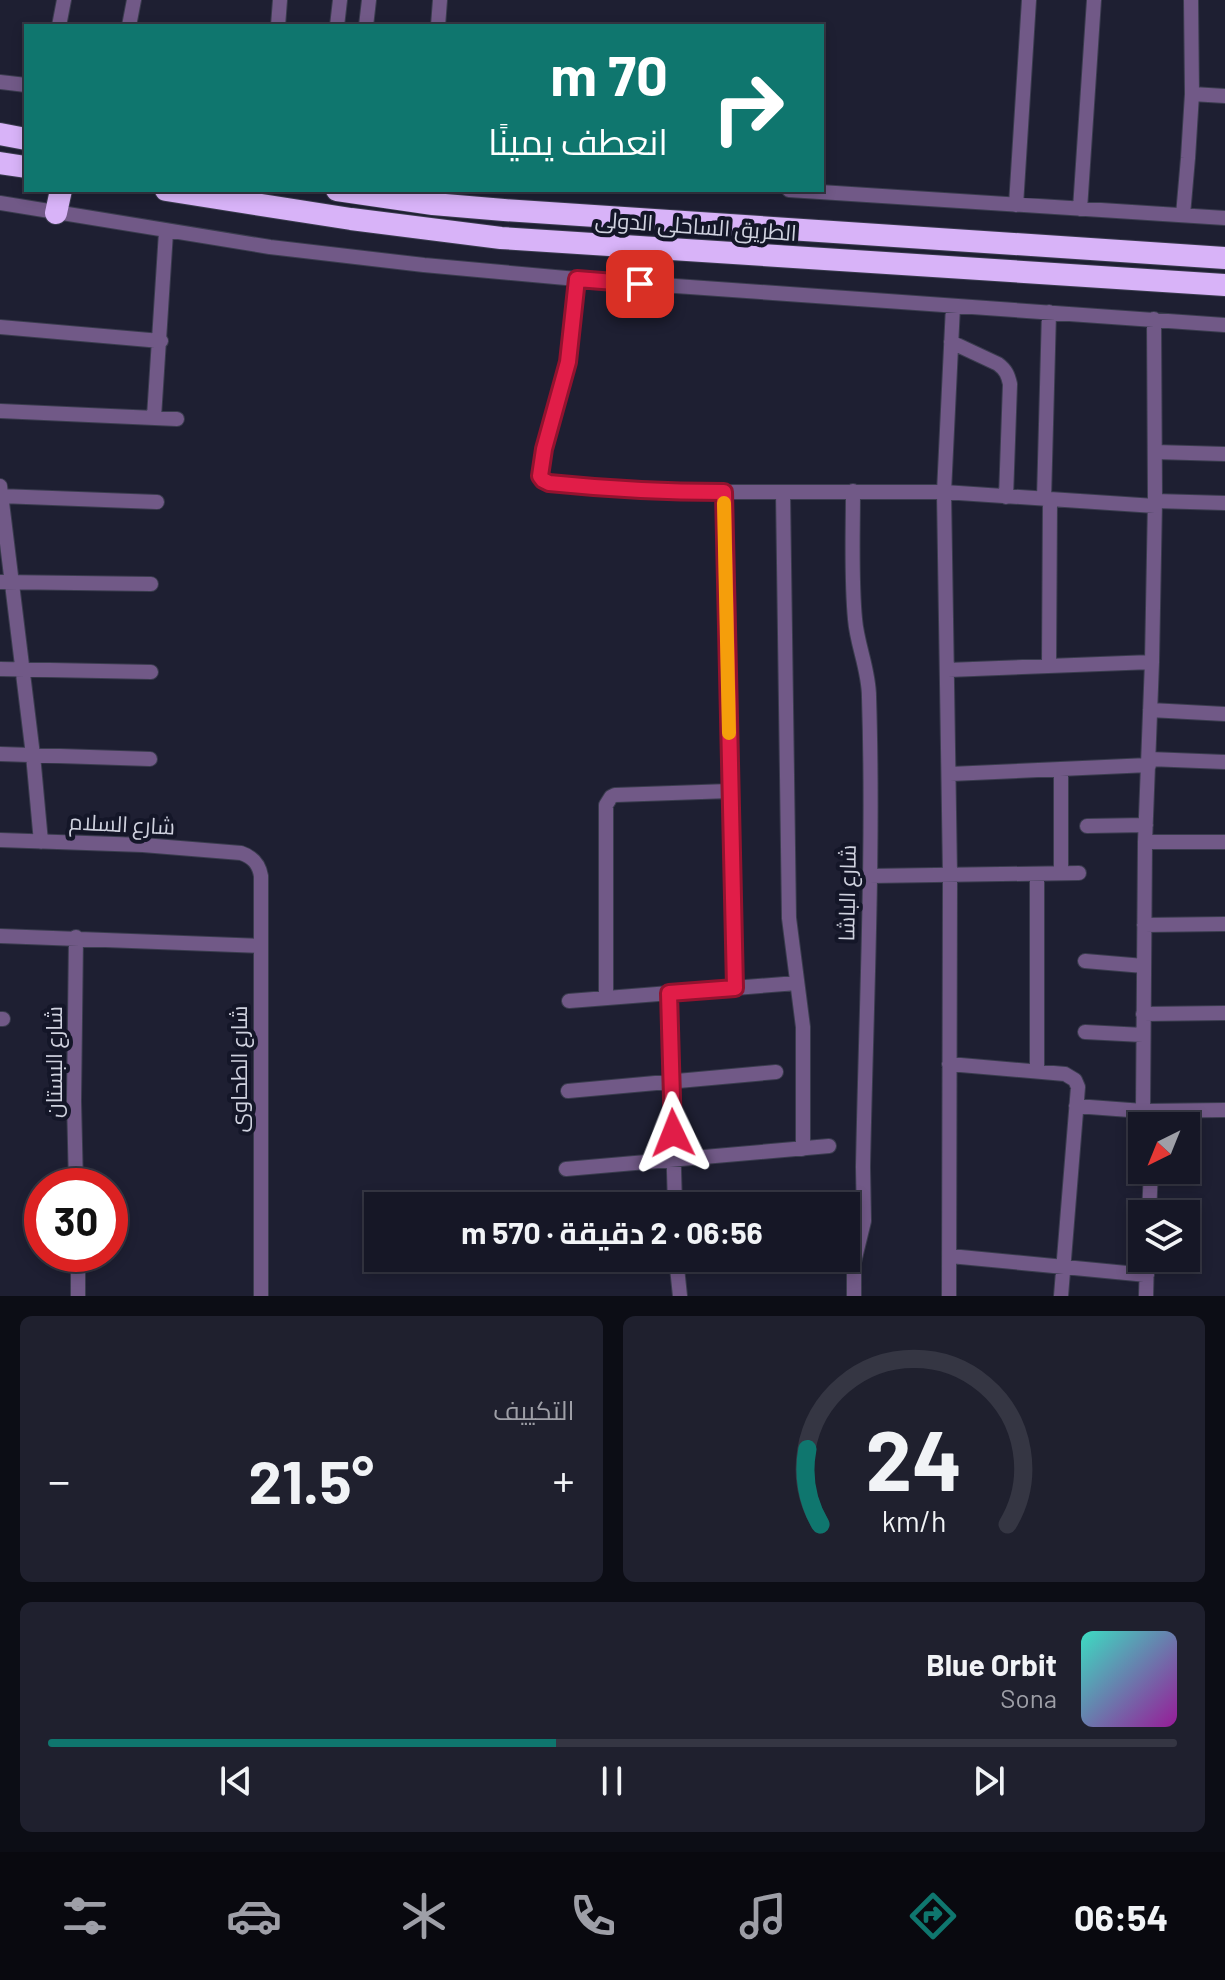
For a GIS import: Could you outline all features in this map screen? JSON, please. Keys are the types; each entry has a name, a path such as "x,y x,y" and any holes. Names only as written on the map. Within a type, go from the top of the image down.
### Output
{"highway":[{"path":"0,134 24,139"},
{"path":"0,163 24,167"},
{"path":"56,213 61,192"},
{"name":"الطريق الساحلى الدولى","path":"178,192 321,215 501,238 1225,285"},
{"name":"الطريق الساحلى الدولى","path":"351,192 504,210 1225,258"},
{"path":"469,192 504,210"}],"street":[{"path":"59,24 64,0"},
{"path":"129,24 134,0"},
{"path":"278,24 280,0"},
{"path":"337,24 340,0"},
{"path":"366,24 369,0"},
{"path":"438,24 440,0"},
{"path":"1016,205 1029,0"},
{"path":"1080,209 1094,0"},
{"path":"1183,215 1192,94 1191,0"},
{"path":"0,82 24,85"},
{"path":"1192,94 1225,96"},
{"path":"819,192 1225,218"},
{"path":"0,203 166,232 344,257 577,279 1225,325"},
{"path":"154,417 166,232"},
{"path":"577,279 568,362 544,449 540,476 549,483 665,492 944,492 1047,499 1225,503"},
{"path":"949,1296 950,774 944,492 953,306"},
{"path":"1049,312 1049,666"},
{"path":"1150,1112 1143,1014 1155,503 1154,319"},
{"path":"0,327 161,341"},
{"path":"951,342 998,364 1009,376 1006,497"},
{"path":"0,411 177,419"},
{"path":"1155,452 1225,454"},
{"name":"شارع الباشا","path":"853,491 854,609 869,692 864,1221 854,1262 854,1296"},
{"path":"41,842 23,669 6,582 0,492 157,502"},
{"path":"724,492 735,988"},
{"path":"783,492 789,918 803,1027 803,1149"},
{"path":"6,582 151,584"},
{"path":"948,670 1152,662"},
{"path":"0,669 151,672"},
{"path":"1150,710 1225,714"},
{"path":"0,754 150,759"},
{"path":"950,774 1149,762 1225,762"},
{"path":"1061,769 1061,873"},
{"path":"606,998 608,801 615,795 730,791"},
{"path":"1087,826 1146,825"},
{"name":"شارع السلام","path":"0,840 143,845 241,853"},
{"path":"1145,842 1225,842"},
{"name":"شارع الطحاوى","path":"241,853 256,861 260,868 261,1296"},
{"path":"869,876 1079,873"},
{"path":"1037,874 1037,1071"},
{"path":"1144,925 1225,924"},
{"path":"0,936 261,946"},
{"name":"شارع البستان","path":"76,937 76,1168"},
{"path":"1085,961 1144,966"},
{"path":"569,1001 797,983"},
{"path":"669,993 675,1192"},
{"path":"1143,1014 1225,1013"},
{"path":"1085,1032 1143,1035"},
{"path":"949,1064 1065,1074 1075,1080 1078,1087 1061,1296"},
{"path":"568,1091 776,1072"},
{"path":"1076,1106 1128,1113"},
{"path":"1200,1112 1225,1110"},
{"path":"566,1169 829,1146"},
{"path":"950,1256 1147,1275 1146,1296"},
{"path":"78,1272 78,1296"},
{"path":"677,1272 680,1296"}],"slow traffic":[{"path":"724,503 729,733"}],"route":[{"path":"640,284 577,279 568,362 549,428 540,476 549,483 607,489 724,492 735,988 669,993 673,1133"}]}
